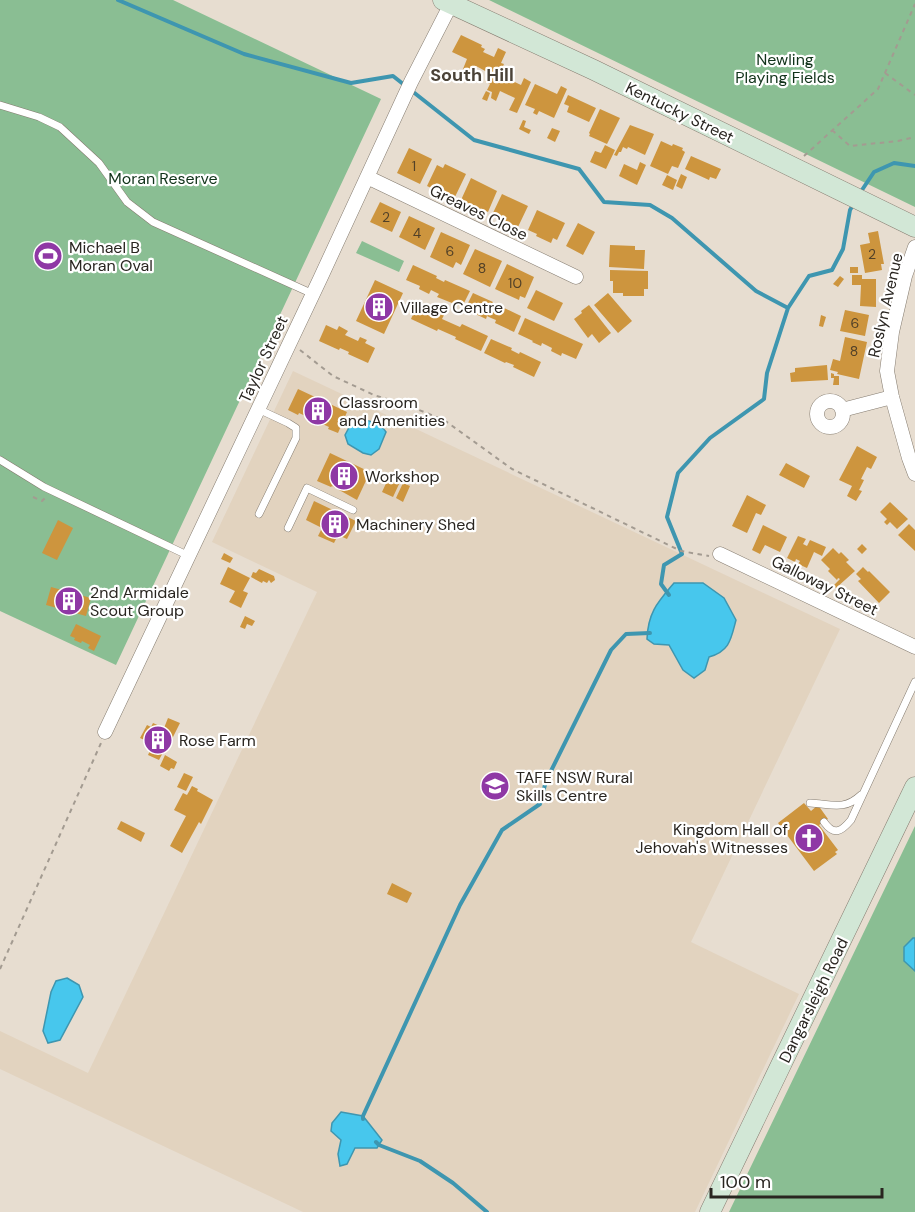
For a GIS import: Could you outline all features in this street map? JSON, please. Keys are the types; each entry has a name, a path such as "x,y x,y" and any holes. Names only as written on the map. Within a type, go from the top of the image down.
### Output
{"street":[{"name":"Taylor Street","path":"105,732 449,1"},
{"name":"Kentucky Street","path":"449,1 915,227"},
{"name":"Greaves Close","path":"367,177 576,277"},
{"name":"Roslyn Avenue","path":"915,247 905,276 888,352 887,371 892,397 915,474"},
{"path":"842,410 892,397"},
{"name":"Galloway Street","path":"720,554 915,647"},
{"name":"Dangarsleigh Road","path":"710,1212 915,787"}],"lane":[{"path":"0,105 39,117 60,128 99,163 126,202 153,222 313,294"},
{"path":"258,409 296,428 296,438 259,514"},
{"path":"0,460 44,487 189,556"},
{"path":"288,528 307,488 353,510"},
{"path":"824,822 828,828 839,831 845,828 851,820 915,682"},
{"path":"811,804 840,807 848,805 863,793"}],"path":[{"path":"801,159 878,89 915,4"},
{"path":"885,73 915,95"},
{"path":"832,130 850,146 915,137"},
{"path":"293,345 333,376 374,395 444,420 512,469 574,500 681,551 710,557 720,554"},
{"path":"0,969 105,732"}],"shaded area":[{"name":"TAFE NSW Rural Skills Centre","path":"293,371 840,629 691,942 799,994 695,1212 303,1212 0,1069 0,1031 88,1073 317,592 212,542"}],"green space":[{"name":"Moran Reserve","path":"0,0 173,0 381,99 116,665 0,611"},
{"name":"Newling Playing Fields","path":"489,0 915,0 915,207"},
{"path":"362,241 404,261 399,272 356,253"},
{"path":"915,826 915,1212 729,1212"}],"water":[{"path":"360,419 381,426 386,432 379,449 371,455 348,444 345,435 352,422"},
{"path":"674,583 703,583 724,598 736,620 731,638 725,648 709,657 705,670 694,678 683,670 669,645 654,644 647,639 652,614"},
{"path":"915,938 915,971 904,961 904,947"},
{"path":"67,978 79,985 83,997 60,1040 48,1043 43,1031 51,992 56,981"},
{"path":"341,1112 363,1116 382,1140 377,1148 355,1148 347,1164 340,1166 338,1154 341,1140 331,1131 332,1123"}],"building":[{"path":"461,35 482,45 481,47 485,49 483,52 494,57 498,48 506,52 501,63 504,64 495,79 498,80 500,75 521,85 524,78 531,82 517,113 509,110 515,98 500,91 496,101 491,98 492,92 487,90 490,84 485,82 487,72 476,66 472,73 463,69 467,59 452,52"},
{"path":"535,84 557,94 561,86 567,89 554,118 539,111 537,115 533,113 535,109 525,105"},
{"path":"486,91 490,93 487,101 482,99"},
{"path":"568,95 596,108 589,122 567,112 569,106 564,104"},
{"path":"600,109 620,118 607,144 589,136"},
{"path":"523,120 526,121 524,127 531,130 529,134 519,129"},
{"path":"630,125 654,134 645,155 623,147 617,156 614,155"},
{"path":"552,128 560,131 555,142 547,138"},
{"path":"661,141 683,148 685,152 678,168 672,166 668,174 650,166"},
{"path":"605,145 615,150 606,169 590,162 595,151 601,153"},
{"path":"409,148 432,159 420,184 397,173"},
{"path":"691,156 721,169 716,179 710,177 709,180 685,169"},
{"path":"640,162 646,165 637,185 619,176 624,164 637,170"},
{"path":"445,164 466,174 454,199 427,186 437,165 443,168"},
{"path":"681,174 687,177 682,189 676,186"},
{"path":"667,175 677,180 673,190 662,185"},
{"path":"471,178 497,191 488,212 461,200"},
{"path":"502,194 528,206 518,227 492,215"},
{"path":"380,202 401,212 392,232 370,222"},
{"path":"537,210 565,223 557,240 553,238 551,243 528,230"},
{"path":"409,216 435,228 425,250 399,237"},
{"path":"578,223 595,232 583,255 566,246"},
{"path":"878,231 884,264 881,264 882,270 865,273 860,245 870,243 868,233"},
{"path":"441,232 470,245 461,265 456,262 453,268 430,257"},
{"path":"610,245 635,246 635,250 645,250 644,269 609,267"},
{"path":"475,249 502,261 490,287 463,274"},
{"path":"507,264 534,277 525,298 520,296 519,300 495,289"},
{"path":"413,265 437,276 436,278 444,282 445,280 470,291 462,307 437,297 439,294 431,290 429,294 419,289 420,286 406,280"},
{"path":"850,267 858,267 858,273 850,273"},
{"path":"610,270 648,271 648,289 644,289 644,296 623,296 623,293 613,293"},
{"path":"852,275 862,275 862,279 876,279 876,307 860,306 861,285 852,285"},
{"path":"840,276 844,279 838,287 833,284"},
{"name":"Village Centre","path":"375,280 403,293 384,334 356,321"},
{"path":"536,290 563,303 554,321 527,308"},
{"path":"473,293 521,316 514,332 495,323 496,320 487,316 486,319 465,309"},
{"path":"608,293 632,321 618,333 594,305"},
{"path":"418,303 444,315 442,319 460,327 462,324 488,336 481,351 455,339 456,337 411,319"},
{"path":"589,305 611,333 599,343 592,334 588,338 574,319"},
{"path":"845,310 869,315 865,336 840,331"},
{"path":"821,315 826,317 823,327 819,326"},
{"path":"525,318 583,344 576,359 562,353 561,356 551,351 552,348 542,343 541,346 518,334"},
{"path":"326,325 337,330 339,326 348,331 345,335 358,341 360,337 367,340 365,343 375,348 368,363 348,354 349,352 319,341"},
{"path":"845,337 867,342 859,379 830,370 833,359 840,361"},
{"path":"491,339 512,348 511,350 519,354 520,352 541,362 534,377 513,367 514,365 484,353"},
{"path":"827,365 828,380 791,382 790,373 795,372 795,368"},
{"path":"831,373 839,376 839,385 833,385 834,378 831,378"},
{"name":"Classroom and Amenities","path":"298,389 347,412 338,433 299,413 298,415 288,410"},
{"path":"857,446 877,457 871,469 867,467 861,479 864,480 859,490 862,491 856,501 847,496 852,486 839,480"},
{"name":"Workshop","path":"330,453 370,472 357,500 332,486 317,481"},
{"path":"786,463 810,476 804,488 779,475"},
{"path":"389,477 400,482 393,497 382,492"},
{"path":"403,483 410,486 403,502 396,498"},
{"path":"747,495 766,505 761,515 756,513 747,533 732,526"},
{"name":"Machinery Shed","path":"314,501 356,521 347,539 338,535 334,543 318,536 322,528 306,520"},
{"path":"890,502 908,519 897,529 890,522 887,525 884,522 887,519 880,512"},
{"path":"58,520 73,528 57,560 42,553"},
{"path":"909,524 915,530 915,551 898,535"},
{"path":"763,525 787,537 780,552 765,545 760,554 752,550"},
{"path":"798,536 806,539 803,544 807,546 810,540 826,547 822,556 814,552 807,568 798,564 800,561 796,559 795,562 787,558"},
{"path":"862,544 867,549 862,554 857,549"},
{"path":"833,548 849,560 846,562 855,571 836,588 833,586 840,579 837,580 828,571 830,569 821,560"},
{"path":"224,553 233,558 230,563 221,559"},
{"path":"228,567 250,578 243,591 248,593 241,608 229,602 235,591 220,584"},
{"path":"863,567 890,592 879,603 858,581 861,579 856,574"},
{"path":"259,569 274,576 275,580 271,583 269,580 267,583 263,581 262,583 251,577 253,572 256,573"},
{"name":"2nd Armidale Scout Group","path":"51,587 91,598 86,616 46,605"},
{"path":"245,616 255,621 252,626 247,624 245,629 240,627"},
{"name":"2nd Armidale Scout Group","path":"76,624 101,636 94,651 88,648 90,645 74,640 75,638 70,636"},
{"name":"Rose Farm","path":"168,718 180,723 159,760 148,755 153,744 140,738 147,725 151,727 153,723 164,728"},
{"path":"165,755 177,762 174,769 171,768 169,771 160,766"},
{"path":"184,773 193,777 186,791 177,787"},
{"path":"192,786 213,800 182,853 170,846 186,816 174,810 183,793 187,795"},
{"name":"Kingdom Hall of Jehovah's Witnesses","path":"804,803 811,811 818,805 828,819 819,825 838,850 835,852 837,854 814,871 778,823"},
{"path":"121,821 145,833 141,842 117,829"},
{"path":"392,883 412,893 407,903 387,894"}],"waterway":[{"path":"118,0 244,54 351,83 393,76 474,140 579,169 604,202 650,205 672,218 756,291 788,308"},
{"path":"860,193 874,172 894,163 915,166"},
{"path":"669,595 661,584 664,565 682,554 667,517 678,473 710,438 764,399 767,373 788,308 809,276 832,270 843,249 850,210 853,205"},
{"path":"363,1119 460,905 502,830 540,804 546,781 611,650 626,634 650,633"},
{"path":"376,1142 420,1161 453,1183 487,1212"}],"place":[{"name":"Michael B Moran Oval","path":"48,256"},
{"name":"Village Centre","path":"379,307"},
{"name":"Classroom and Amenities","path":"318,411"},
{"name":"Workshop","path":"344,476"},
{"name":"Machinery Shed","path":"335,524"},
{"name":"2nd Armidale Scout Group","path":"69,601"},
{"name":"Rose Farm","path":"158,740"},
{"name":"TAFE NSW Rural Skills Centre","path":"495,786"},
{"name":"Kingdom Hall of Jehovah's Witnesses","path":"809,838"}],"district":[{"name":"South Hill","path":"472,75"}]}
